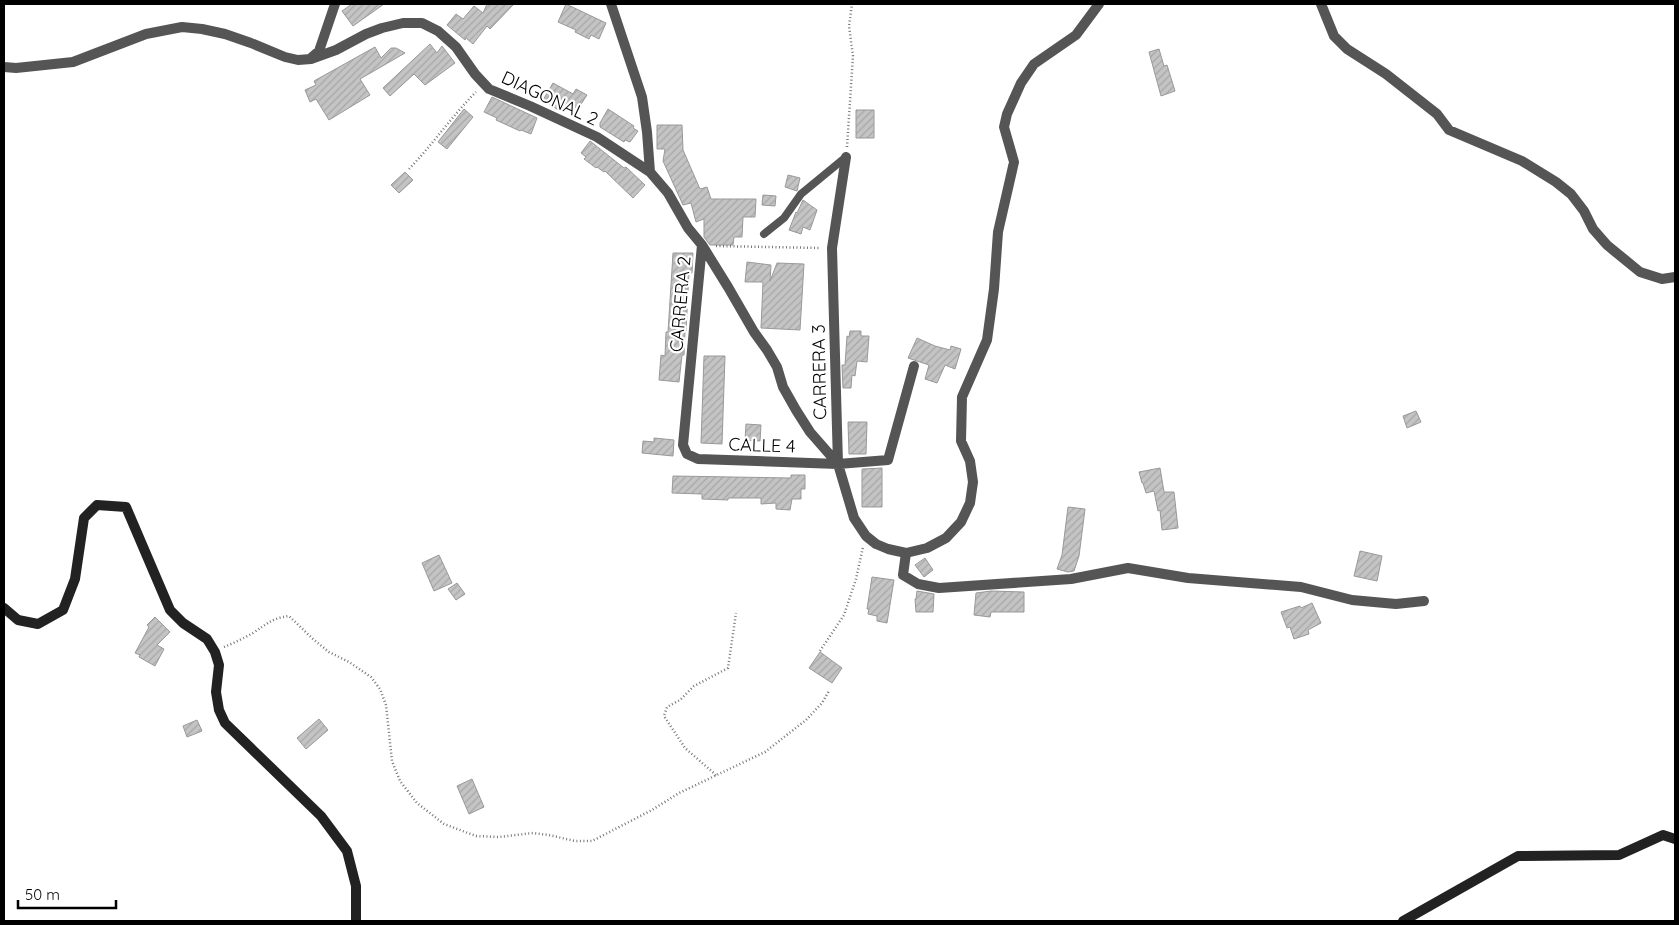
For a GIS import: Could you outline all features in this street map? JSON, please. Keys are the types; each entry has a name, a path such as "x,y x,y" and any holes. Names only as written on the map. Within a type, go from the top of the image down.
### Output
{"main road":[{"path":"4,608 18,620 38,624 63,610 75,579 84,518 97,505 126,507 170,610 183,623 207,639 215,652 219,665 216,692 219,710 225,722 322,816 347,851 356,886 356,921"},
{"path":"1403,921 1518,856 1619,854 1663,835 1675,840"}],"street":[{"path":"4,67 16,68 73,62 146,34 182,27 202,28 225,34 285,57 298,60 310,59 319,51 335,4"},
{"path":"611,4 642,97 648,132 650,172"},
{"path":"866,536 876,544 906,553 927,548 946,538 961,522 970,503 974,482 970,460 961,441 962,397 987,340 994,289 998,232 1014,162 1004,127 1007,114 1021,83 1034,64 1076,35 1099,4"},
{"path":"1321,4 1334,36 1347,48 1386,74 1430,108 1449,130 1522,161 1556,182 1571,194 1584,211 1593,229 1607,245 1640,272 1662,279 1675,276"},
{"name":"DIAGONAL 2","path":"310,59 336,50 382,28 422,23 438,30 456,47 489,89 598,137 650,172"},
{"name":"CARRERA 3","path":"846,157 832,248 838,464 854,518 866,536"},
{"name":"CARRERA 2","path":"650,172 668,193 688,228 702,245 683,445 687,454"},
{"path":"702,245 777,367 783,387 796,410 810,432 838,464"},
{"name":"CALLE 4","path":"687,454 698,459 838,464 888,460 914,366"},
{"path":"906,553 903,575 918,584 939,588 1071,579 1128,568 1188,578 1301,587 1352,600 1396,604 1424,601"}],"lane":[{"path":"764,234 784,218 801,194 846,157"}],"path":[{"path":"846,157 853,56 849,26 852,4"},
{"path":"409,169 459,110 484,84"},
{"path":"702,245 832,248"},
{"path":"820,651 844,614 856,579 866,536"},
{"path":"716,775 685,748 664,716 667,707 680,700 694,686 728,668 736,613"},
{"path":"215,652 252,633 277,617 289,616 329,652 372,677 380,689 386,705 392,761 400,782 418,803 444,824 476,836 499,837 534,833 549,834 575,841 592,841 678,794 765,752 806,720 822,703 828,691"}],"building":[{"path":"352,4 384,4 353,26 342,11"},
{"path":"487,4 514,4 490,29 487,26 473,44 447,25 456,14 463,19 474,6 483,13"},
{"path":"566,4 606,23 599,39 591,35 589,39 575,32 576,30 558,22"},
{"path":"430,44 437,53 442,46 455,63 425,85 414,74 390,96 383,88"},
{"path":"375,47 381,58 391,48 396,48 405,53 360,79 370,95 329,120 316,99 310,102 305,90 316,85 314,81"},
{"path":"1159,49 1164,66 1167,65 1175,91 1161,96 1149,52"},
{"path":"553,83 573,94 576,89 587,95 576,112 564,105 560,111 543,100"},
{"path":"492,97 537,118 531,134 496,120 497,118 484,112"},
{"path":"464,109 473,117 447,149 438,142"},
{"path":"608,109 634,126 633,128 638,131 630,142 625,140 624,142 600,127 600,123"},
{"path":"856,110 874,110 874,138 856,138"},
{"path":"657,125 682,125 683,150 700,189 707,187 711,199 756,199 755,217 743,217 742,237 734,237 733,245 710,245 704,237 704,219 696,222 691,203 683,205 663,161 665,149 657,149"},
{"path":"590,141 624,168 626,167 645,185 633,198 605,171 596,168 584,159 586,157 581,153"},
{"path":"405,172 413,180 399,193 391,185"},
{"path":"788,175 800,178 797,191 785,187"},
{"path":"763,195 776,196 775,206 762,205"},
{"path":"803,200 817,210 810,230 803,227 801,234 789,230"},
{"path":"673,253 693,253 692,273 689,273 684,355 682,355 679,382 659,380 661,355 665,356 666,332 668,332"},
{"path":"747,262 771,265 770,281 777,263 804,264 800,330 761,328 763,282 745,282"},
{"path":"850,331 861,331 861,336 869,336 867,362 857,361 855,376 852,375 851,388 843,388 842,365 845,365 847,336 849,337"},
{"path":"917,338 950,350 951,346 961,349 955,369 945,365 937,383 925,379 929,365 908,358"},
{"path":"704,356 725,356 722,444 701,443"},
{"path":"1416,411 1421,422 1407,428 1403,416"},
{"path":"848,422 867,422 866,454 849,454"},
{"path":"746,424 761,425 760,441 745,440"},
{"path":"654,438 674,440 673,456 642,453 643,441 654,442"},
{"path":"882,468 882,507 862,507 862,469"},
{"path":"1160,468 1164,492 1174,492 1178,528 1162,530 1160,510 1158,511 1154,491 1146,493 1142,483 1139,472"},
{"path":"791,475 805,475 805,489 801,489 801,499 792,499 790,510 776,509 776,503 761,504 761,498 702,499 702,494 672,493 673,476 791,478"},
{"path":"1068,507 1085,509 1079,556 1074,571 1068,572 1057,569 1062,555"},
{"path":"1360,551 1382,556 1377,581 1354,576"},
{"path":"439,555 452,583 434,591 422,563"},
{"path":"925,558 933,570 924,577 915,565"},
{"path":"872,577 894,580 887,623 877,621 877,616 868,614 869,609 867,609"},
{"path":"457,583 465,594 456,600 448,589"},
{"path":"917,591 934,594 933,612 916,612 915,599"},
{"path":"991,591 1024,592 1024,612 991,612 990,617 974,615 976,593"},
{"path":"1312,603 1321,623 1308,630 1309,634 1294,639 1290,627 1287,628 1281,612 1300,606 1301,608"},
{"path":"155,617 170,632 157,645 164,649 155,666 135,653 149,627 147,625"},
{"path":"820,652 842,668 832,683 809,668"},
{"path":"319,719 328,730 306,749 297,738"},
{"path":"197,720 202,731 187,737 183,726"},
{"path":"472,779 484,807 469,814 457,786"}]}
